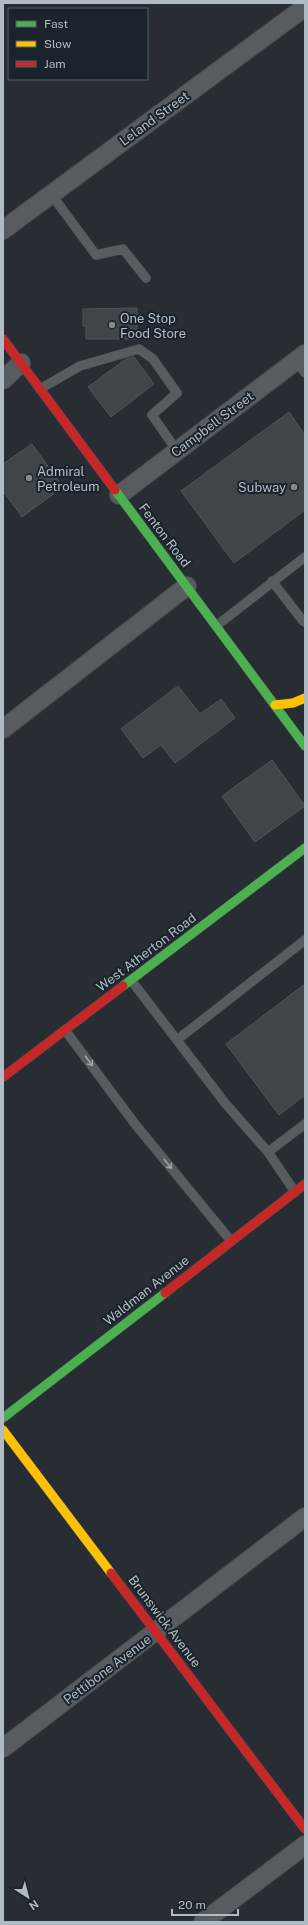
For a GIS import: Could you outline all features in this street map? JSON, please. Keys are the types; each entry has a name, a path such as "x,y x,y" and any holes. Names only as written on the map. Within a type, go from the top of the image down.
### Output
{"street":[{"name":"Leland Street","path":"3,230 305,7"},
{"name":"Fenton Road","path":"3,339 305,746"},
{"name":"Campbell Street","path":"119,495 302,362"},
{"path":"3,380 20,363"},
{"path":"3,729 187,586"},
{"path":"275,705 293,703 305,698"},
{"name":"West Atherton Road","path":"3,1077 305,848"},
{"name":"Waldman Avenue","path":"3,1418 305,1184"},
{"name":"Brunswick Avenue","path":"3,1430 157,1631 305,1829"},
{"name":"Pettibone Avenue","path":"3,1748 305,1517"},
{"path":"203,1922 305,1845"}],"lane":[{"path":"52,194 96,255 123,249 146,278"},
{"path":"40,389 80,366 139,349 153,359 177,393 152,416 178,451"},
{"path":"216,626 305,556"},
{"path":"272,581 305,622"},
{"path":"177,1040 305,940"},
{"path":"131,980 225,1103 268,1152 295,1192"},
{"path":"65,1030 135,1124 231,1241"},
{"path":"268,1152 305,1124"}],"building":[{"path":"137,308 137,339 86,339 86,326 83,326 83,309"},
{"path":"134,357 154,384 111,417 88,387 126,359"},
{"path":"289,412 305,435 305,510 234,563 181,491"},
{"path":"32,444 63,487 22,517 3,491 3,464"},
{"path":"178,686 200,714 221,699 235,718 175,763 161,745 143,758 121,729"},
{"path":"272,760 305,806 255,842 222,796"},
{"path":"305,984 305,1095 279,1115 226,1044"}],"traffic: fast":[{"path":"115,490 305,746"},
{"path":"123,986 305,848"},
{"path":"3,1418 165,1293"}],"traffic: slow":[{"path":"275,705 293,703 305,698"},
{"path":"3,1430 111,1573"}],"traffic: jam":[{"path":"3,339 115,490"},
{"path":"3,1077 123,986"},
{"path":"165,1293 305,1184"},
{"path":"111,1573 305,1829"}],"place":[{"name":"One Stop Food Store","path":"112,325"},
{"name":"Admiral Petroleum","path":"29,478"},
{"name":"Subway","path":"294,487"}]}
